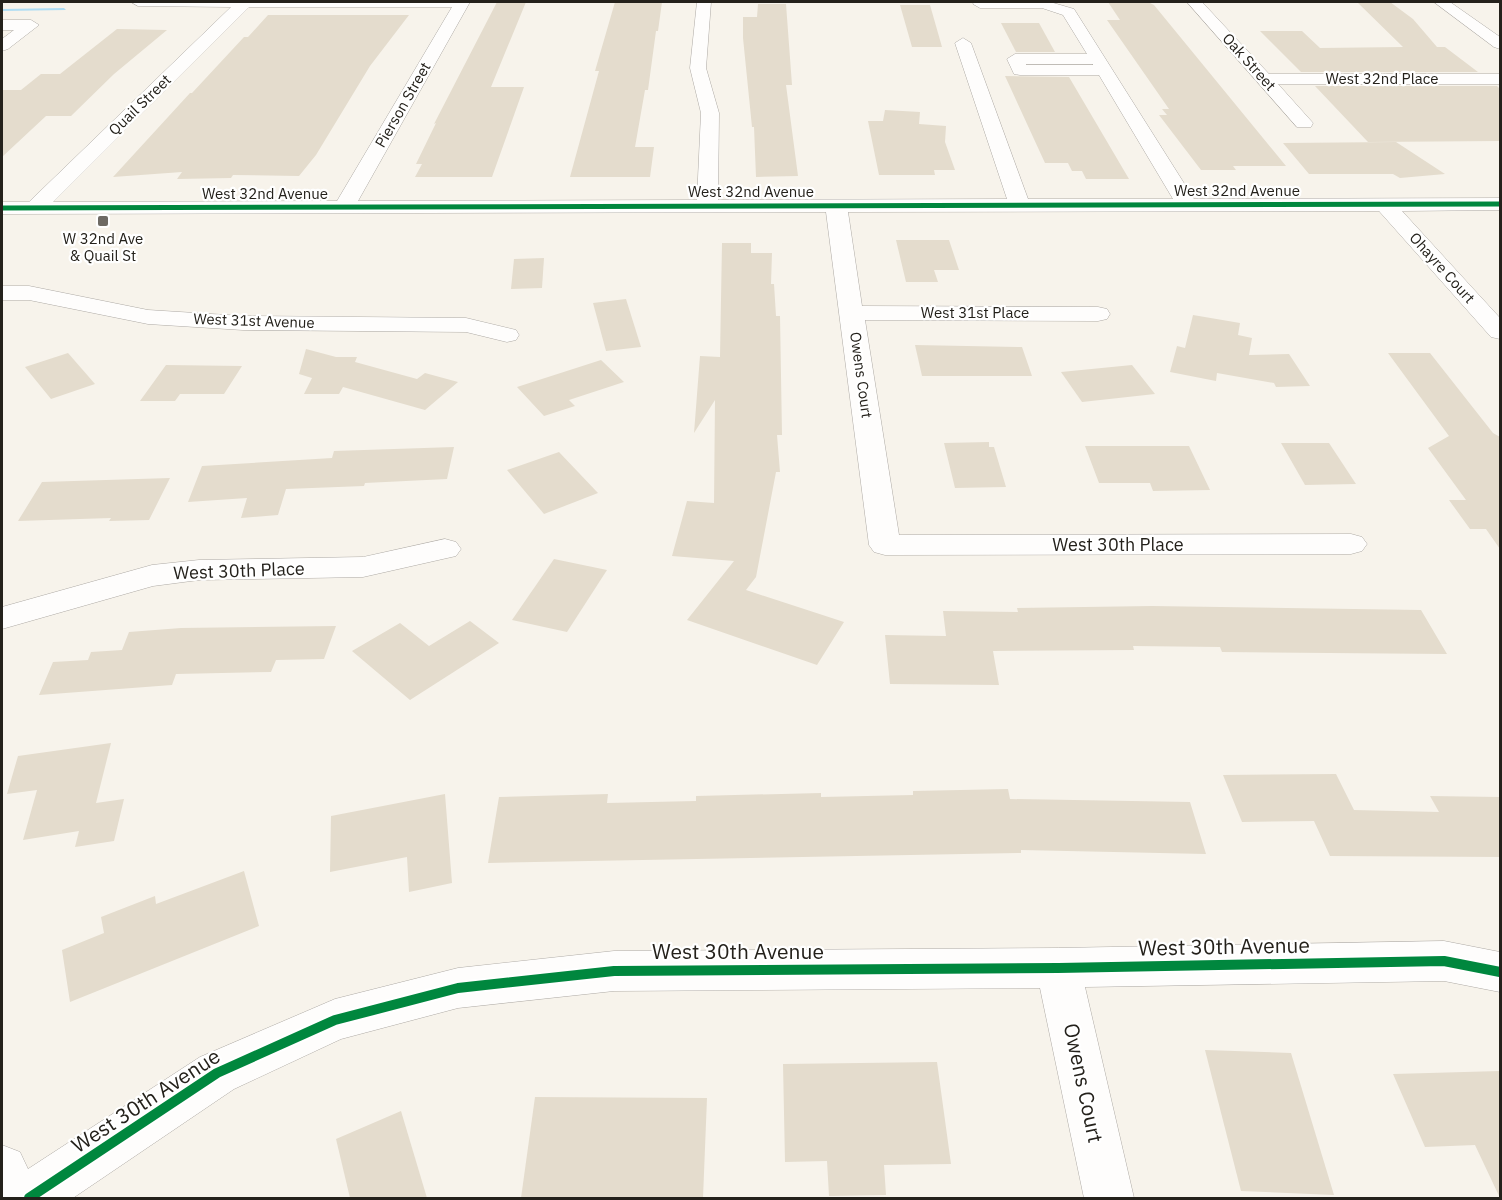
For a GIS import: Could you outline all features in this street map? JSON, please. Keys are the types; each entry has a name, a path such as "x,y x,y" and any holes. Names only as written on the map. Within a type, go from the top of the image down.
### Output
{"street":[{"path":"138,2 462,2"},
{"name":"Quail Street","path":"34,208 244,2"},
{"name":"Pierson Street","path":"344,207 462,2"},
{"path":"704,2 698,68 710,113 707,206"},
{"name":"Oak Street","path":"1194,2 1304,123"},
{"path":"1442,2 1500,44"},
{"path":"980,4 1043,4 1069,12 1187,204"},
{"path":"2,25 31,25 2,46"},
{"path":"963,42 1020,205"},
{"name":"West 32nd Place","path":"1264,79 1500,79"},
{"name":"Ohayre Court","path":"1384,204 1500,333"},
{"name":"West 32nd Avenue","path":"2,208 1500,204"},
{"name":"Owens Court","path":"837,206 885,545"},
{"name":"West 31st Avenue","path":"2,293 29,293 148,317 243,323 465,325 507,335"},
{"name":"West 31st Place","path":"852,313 1098,314"},
{"name":"West 30th Place","path":"885,545 1351,544"},
{"name":"West 30th Place","path":"2,618 152,576 199,570 363,567 445,549"},
{"name":"West 30th Avenue","path":"29,1198 217,1073 335,1020 459,988 614,970 1058,968 1444,961 1500,972"},
{"name":"Owens Court","path":"1058,968 1109,1198"},
{"path":"2,1170 15,1198"}],"building":[{"path":"497,2 526,2 491,87 524,87 492,177 415,177 422,164 416,164 436,123 434,124"},
{"path":"615,2 662,2 648,90 645,90 635,147 654,147 650,177 570,177 599,71 595,71"},
{"path":"1108,2 1148,2 1154,5 1286,166 1233,166 1236,170 1201,170 1159,115 1167,115 1162,109 1169,109 1107,20 1120,20"},
{"path":"1357,2 1390,2 1413,19 1437,47 1445,47 1478,72 1301,72 1260,31 1302,31 1320,48 1403,47"},
{"path":"758,4 786,4 792,85 786,85 798,176 756,177 754,127 752,127 743,38 743,17 757,17"},
{"path":"900,5 930,5 942,47 912,47"},
{"path":"268,15 409,15 370,66 316,155 299,176 233,175 231,178 177,179 182,172 113,177 190,93"},
{"path":"1001,23 1039,23 1055,52 1016,52"},
{"path":"117,29 167,30 114,74 71,116 46,116 2,157 2,90 21,90 41,74 60,74"},
{"path":"1005,76 1069,77 1129,179 1086,179 1082,171 1072,171 1068,163 1045,163"},
{"path":"1315,86 1497,86 1500,89 1500,141 1368,142"},
{"path":"885,110 920,112 919,124 946,126 945,142 955,170 934,170 935,175 879,175 868,121 883,121"},
{"path":"1396,142 1445,174 1400,178 1393,174 1309,174 1283,143"},
{"path":"896,240 949,240 959,270 934,270 938,282 906,282"},
{"path":"722,243 751,243 751,253 772,253 771,284 774,284 776,316 780,316 782,435 777,435 780,472 776,472 756,577 746,590 844,622 817,665 687,620 734,561 672,556 687,501 714,503 715,400 694,433 700,356 720,357"},
{"path":"544,258 542,288 511,289 514,259"},
{"path":"626,299 641,347 606,351 593,303"},
{"path":"1193,315 1240,323 1238,335 1252,338 1249,355 1289,354 1310,386 1276,387 1274,383 1217,373 1216,381 1170,372 1177,346 1185,348"},
{"path":"915,345 1022,347 1032,376 922,376"},
{"path":"306,349 336,357 357,357 355,362 417,379 425,373 458,382 425,410 343,387 339,394 304,394 312,378 299,374"},
{"path":"68,353 95,384 51,399 25,367"},
{"path":"1388,353 1430,353 1493,433 1500,437 1500,549 1486,529 1470,529 1449,500 1466,500 1428,448 1449,436"},
{"path":"601,360 624,382 569,400 575,406 544,416 517,387"},
{"path":"166,365 242,366 224,394 180,394 175,401 140,401"},
{"path":"1132,365 1155,394 1082,402 1061,372"},
{"path":"989,442 989,447 994,447 1006,487 955,488 944,443"},
{"path":"1281,443 1329,443 1356,484 1305,485"},
{"path":"1085,446 1189,446 1210,490 1153,491 1150,483 1099,483"},
{"path":"454,447 447,479 365,483 364,486 286,489 278,515 241,518 247,498 188,502 202,466 332,458 334,451"},
{"path":"559,452 598,493 544,514 507,470"},
{"path":"170,478 149,520 109,521 111,518 18,521 42,482"},
{"path":"554,559 607,570 567,632 512,620"},
{"path":"1152,606 1421,610 1447,654 1222,652 1220,647 1133,646 1134,650 993,651 999,685 890,684 885,635 946,636 943,611 1018,612 1017,608"},
{"path":"470,621 499,643 410,700 352,651 400,623 429,646"},
{"path":"336,626 324,659 276,660 271,672 176,674 172,685 39,695 53,662 88,660 91,652 122,650 129,632 181,628"},
{"path":"111,743 96,803 124,799 114,841 75,847 79,831 23,840 37,790 7,794 18,756"},
{"path":"1336,774 1354,810 1439,812 1430,796 1500,797 1500,857 1330,856 1314,821 1242,822 1223,775"},
{"path":"1008,789 1010,799 1190,802 1206,854 1021,850 1021,853 488,863 499,797 608,794 607,803 696,801 696,796 821,793 821,797 913,795 913,791"},
{"path":"445,794 452,883 409,892 407,857 330,872 331,816"},
{"path":"244,871 259,926 70,1002 62,950 104,933 101,917 155,896 156,904"},
{"path":"1205,1050 1291,1053 1334,1195 1241,1191"},
{"path":"937,1062 951,1164 884,1165 886,1195 829,1196 827,1161 785,1162 783,1064"},
{"path":"1500,1071 1500,1198 1475,1145 1425,1147 1393,1074"},
{"path":"535,1097 707,1098 703,1198 521,1198"},
{"path":"401,1111 427,1198 350,1198 336,1139"}],"waterway":[{"path":"2,10 64,9"}],"cycle path":[{"path":"2,208 1500,204"},
{"path":"29,1198 217,1073 335,1020 458,988 614,971 1058,968 1444,961 1500,972"}],"place":[{"name":"W 32nd Ave & Quail St","path":"103,221"}]}
